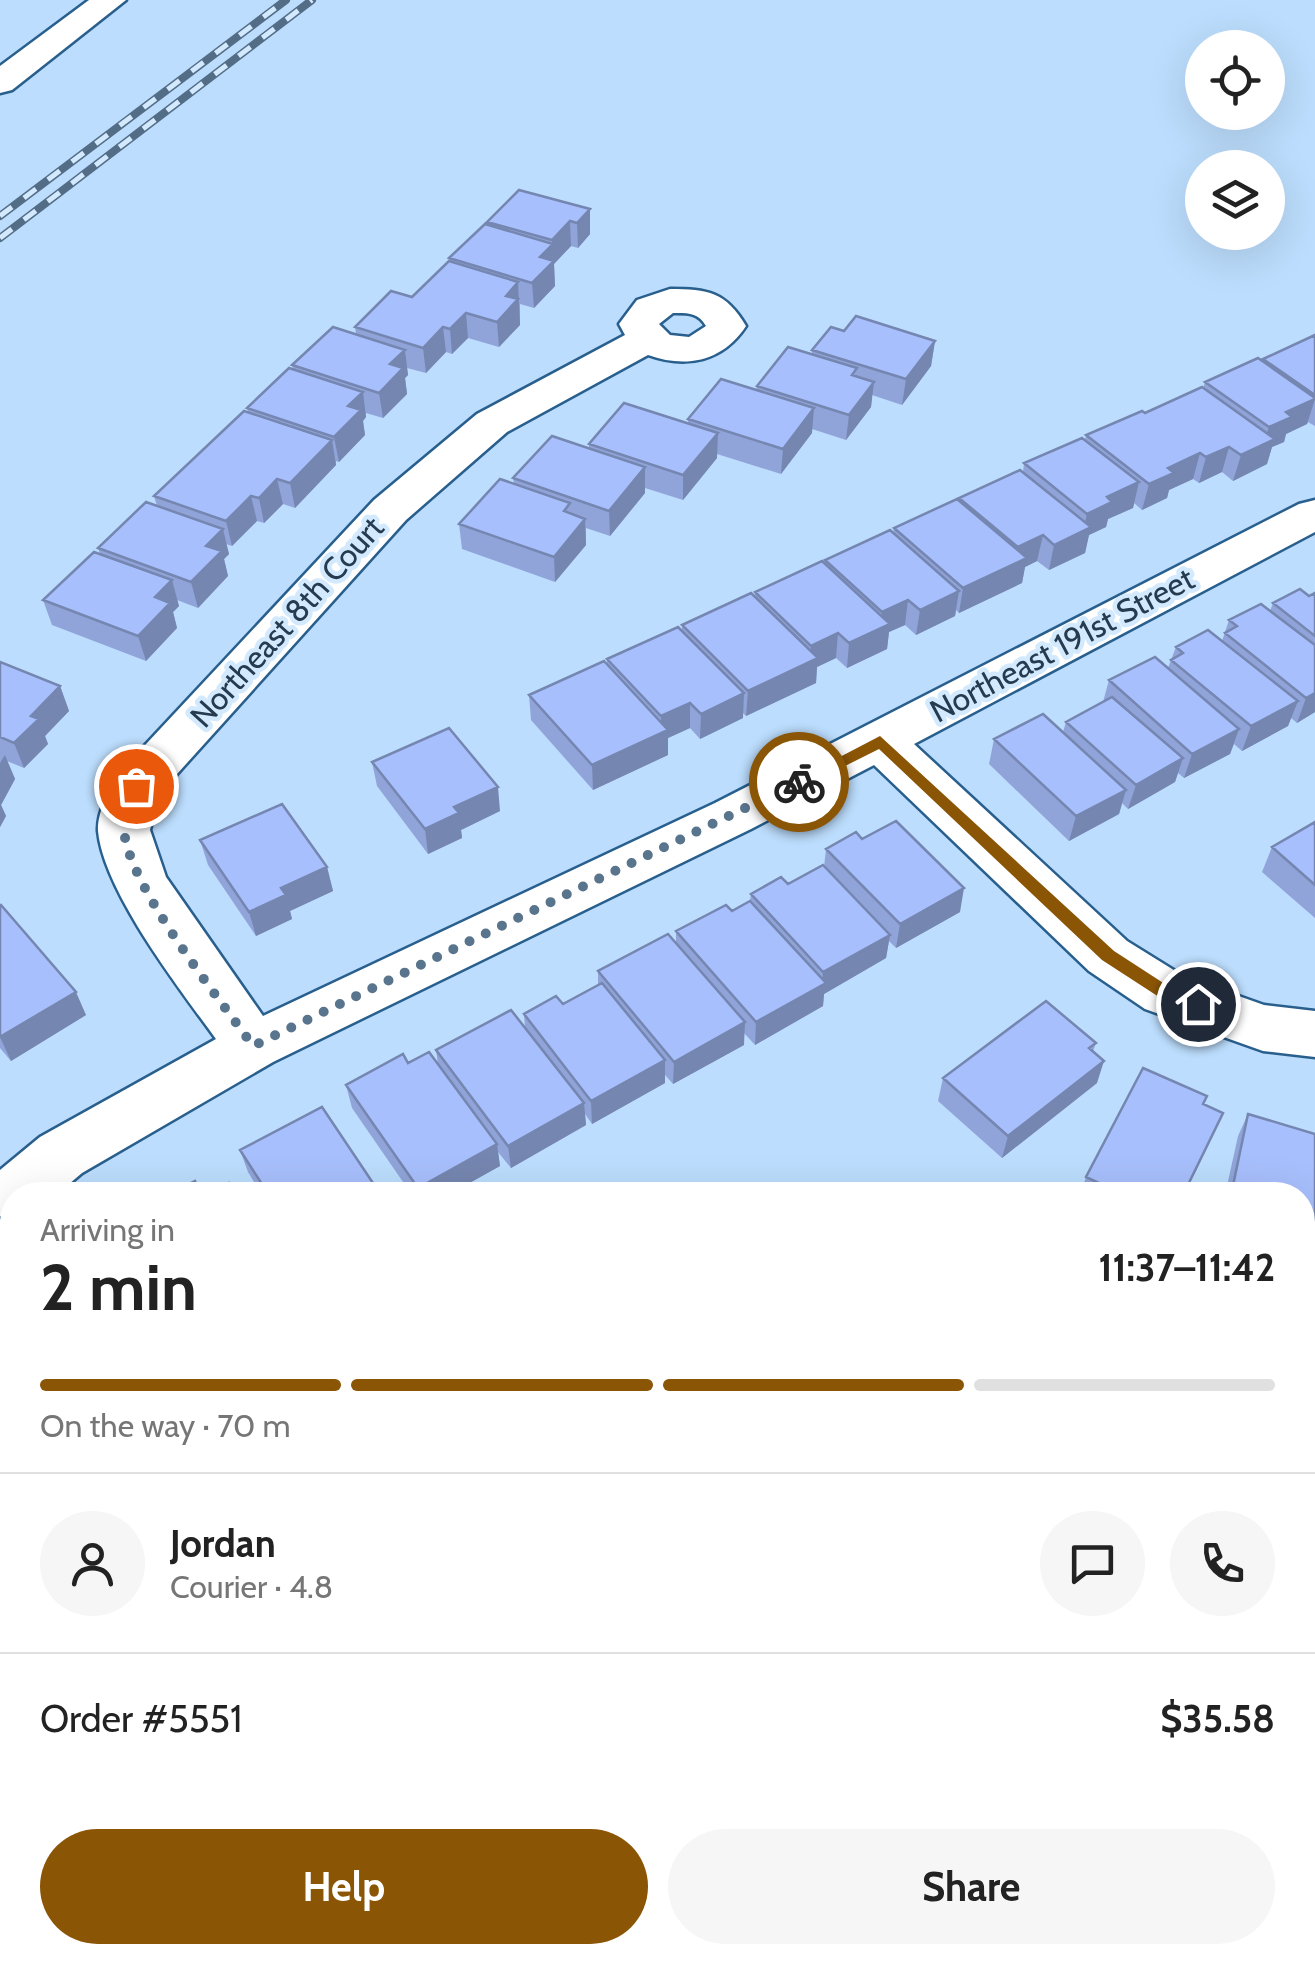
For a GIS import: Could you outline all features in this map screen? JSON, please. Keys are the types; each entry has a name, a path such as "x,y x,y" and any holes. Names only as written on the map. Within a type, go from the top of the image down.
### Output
{"main road":[{"path":"0,44 62,0"},
{"path":"0,83 110,0"},
{"name":"Northeast 8th Court","path":"253,1046 191,959 130,862 123,826 136,786 390,510 492,422 647,339"},
{"name":"Northeast 191st Street","path":"28,1182 60,1155 253,1046 880,742 1315,514"},
{"path":"880,742 1108,956 1165,993 1263,1028 1315,1034"}],"building":[{"path":"519,190 590,209 577,223 570,221 552,240 487,222"},
{"path":"485,224 553,244 540,257 554,261 532,283 449,258"},
{"path":"449,261 518,282 506,296 518,299 497,322 466,313 450,329 443,327 423,348 355,327 391,291 412,297"},
{"path":"856,316 935,341 906,379 812,350 831,327 844,331"},
{"path":"333,327 405,350 390,364 403,368 379,393 292,365"},
{"path":"1315,335 1315,395 1263,359"},
{"path":"788,347 857,368 852,375 874,382 849,415 757,386"},
{"path":"1258,358 1315,399 1286,412 1292,417 1269,427 1205,382"},
{"path":"289,368 363,392 348,406 361,410 334,437 247,408"},
{"path":"721,379 814,408 783,449 688,419"},
{"path":"1202,387 1275,439 1241,455 1229,447 1206,457 1200,453 1168,468 1174,473 1149,484 1086,435 1145,413"},
{"path":"624,403 718,433 683,475 589,444"},
{"path":"244,411 332,440 290,483 277,479 259,498 251,496 226,521 154,496"},
{"path":"552,436 645,467 609,511 513,478"},
{"path":"1082,438 1139,482 1107,497 1112,502 1087,514 1024,463"},
{"path":"1020,470 1091,527 1054,545 1043,535 1018,547 959,498"},
{"path":"500,479 570,503 564,511 585,519 554,557 459,524"},
{"path":"957,499 1027,558 963,588 894,528"},
{"path":"146,502 223,529 206,546 222,551 191,582 98,548"},
{"path":"890,530 959,591 920,610 908,600 882,612 825,560"},
{"path":"94,552 172,580 155,597 170,603 138,636 43,600"},
{"path":"822,561 890,624 849,643 838,633 811,646 755,592"},
{"path":"1300,589 1309,596 1315,593 1315,636 1273,603"},
{"path":"751,593 818,658 748,691 682,625"},
{"path":"1261,604 1315,645 1315,693 1306,698 1225,633 1237,626 1229,620"},
{"path":"678,627 744,693 701,714 690,703 661,716 607,659"},
{"path":"1208,630 1298,701 1251,726 1171,660 1183,653 1176,647"},
{"path":"1155,657 1239,729 1192,754 1109,680"},
{"path":"604,661 668,730 592,765 529,695"},
{"path":"0,662 60,686 31,716 39,719 14,743 0,737"},
{"path":"1112,697 1183,758 1136,785 1066,722"},
{"path":"1043,714 1126,790 1076,816 994,739"},
{"path":"449,728 498,787 454,807 459,813 425,829 372,762"},
{"path":"282,804 327,867 281,888 286,895 249,912 200,840"},
{"path":"896,821 964,888 900,924 826,849 856,832 862,839"},
{"path":"1315,822 1315,885 1272,847"},
{"path":"823,865 890,935 823,972 751,894 781,877 788,884"},
{"path":"750,901 826,983 756,1022 676,931 726,905 732,911"},
{"path":"0,906 76,992 0,1037"},
{"path":"668,934 745,1022 674,1062 598,971"},
{"path":"602,983 665,1060 591,1101 524,1014 556,996 563,1004"},
{"path":"1046,1001 1096,1043 1089,1048 1104,1061 1008,1136 943,1078"},
{"path":"511,1010 584,1103 508,1146 436,1050"},
{"path":"429,1052 497,1144 429,1182 414,1182 346,1085 403,1054 408,1063"},
{"path":"1143,1068 1207,1096 1203,1104 1223,1113 1189,1182 1097,1182 1086,1177"},
{"path":"322,1107 372,1182 261,1182 240,1150"},
{"path":"1248,1114 1315,1134 1315,1182 1234,1182"}],"railway":[{"path":"0,216 286,0"},
{"path":"0,238 312,0"}],"way so far":[{"path":"136,786 123,826 130,862 191,959 253,1046 799,782"}],"route":[{"path":"799,782 880,742 1108,956 1165,993 1198,1004"}]}
